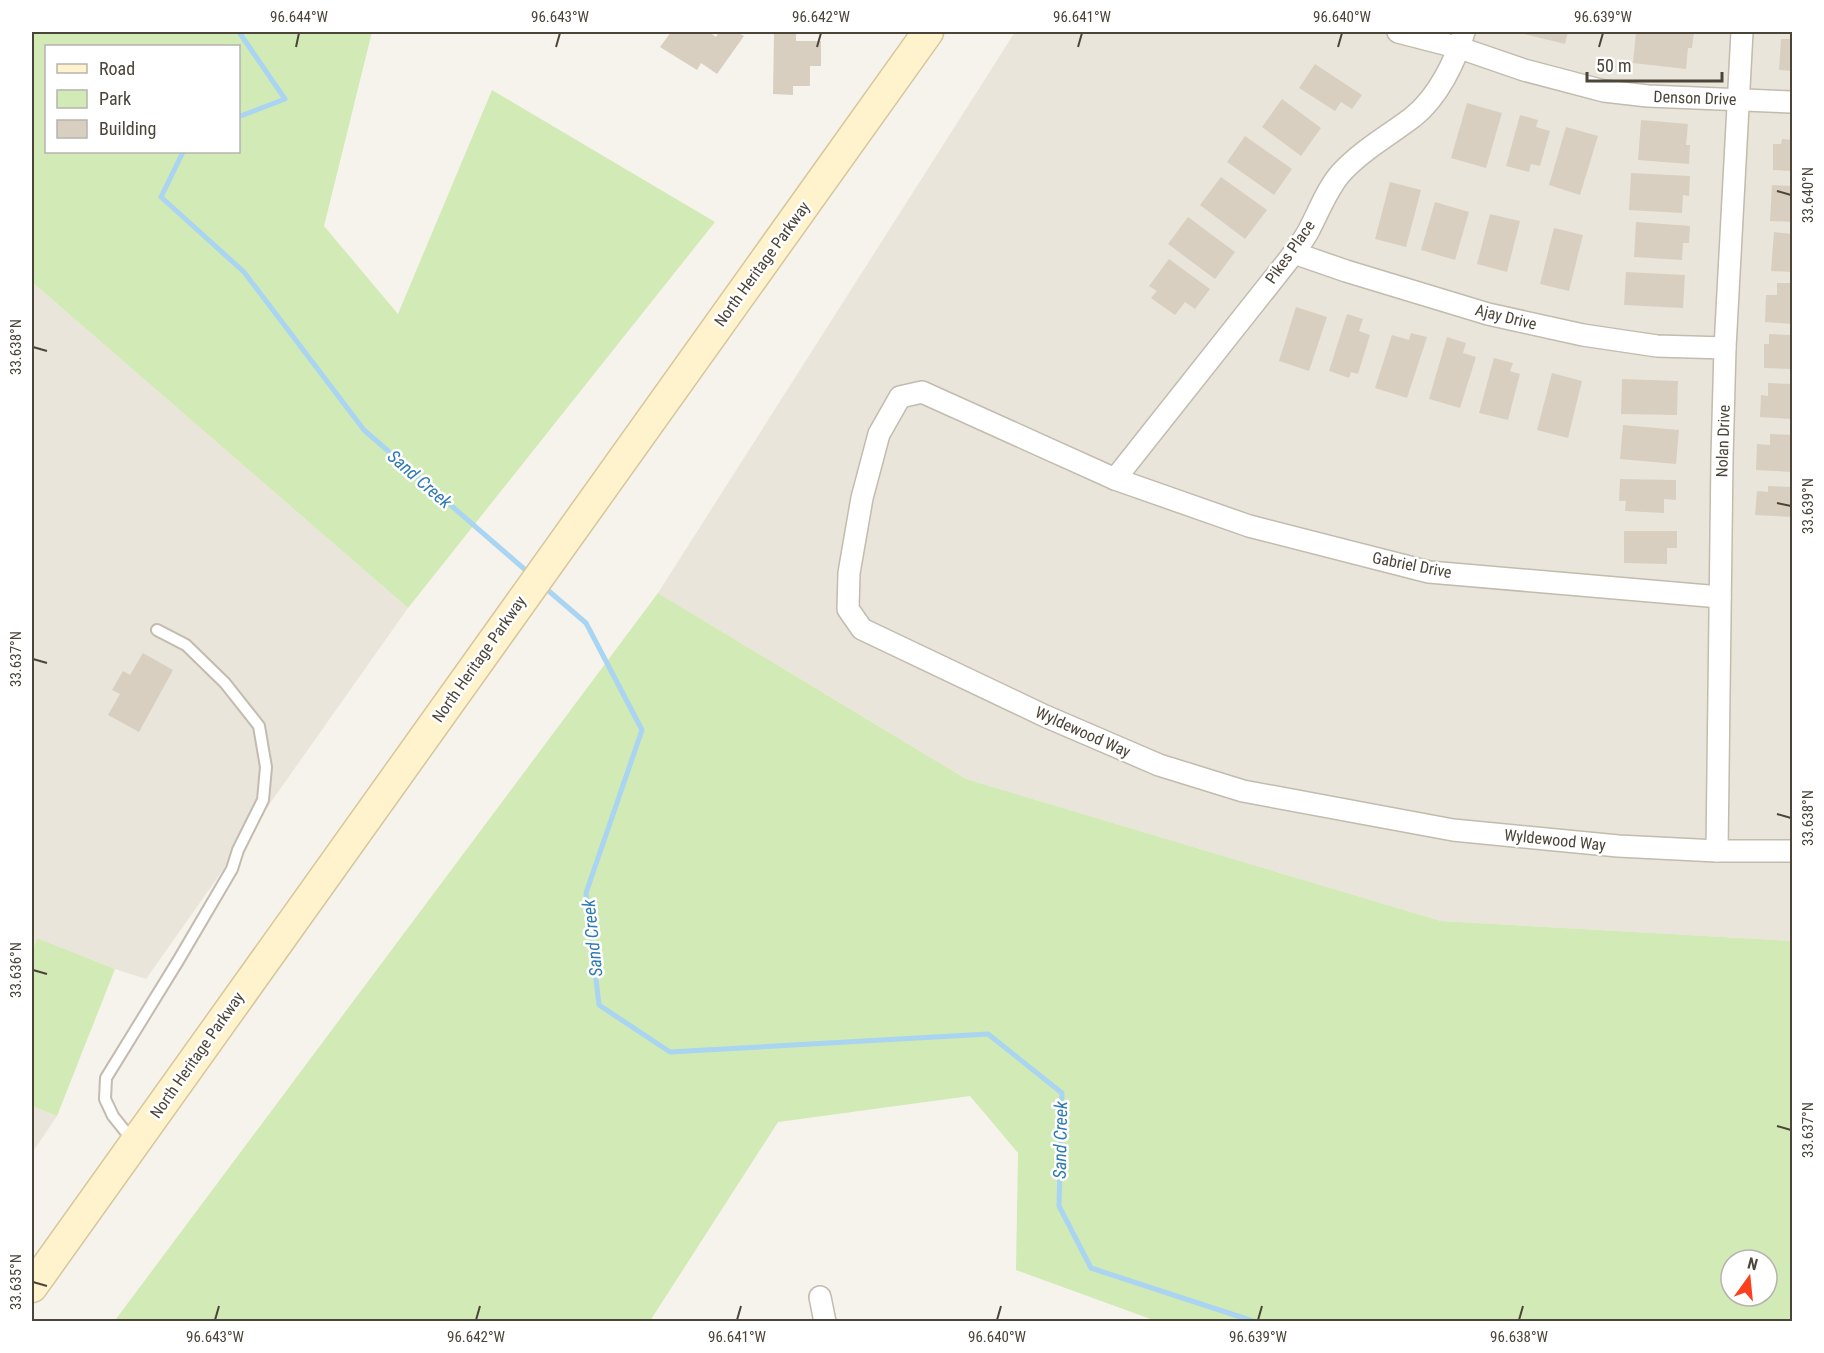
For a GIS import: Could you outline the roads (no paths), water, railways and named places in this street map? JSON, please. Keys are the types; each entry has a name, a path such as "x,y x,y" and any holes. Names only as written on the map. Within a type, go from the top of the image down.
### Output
{"main road":[{"name":"North Heritage Parkway","path":"32,1287 928,32"}],"street":[{"name":"Denson Drive","path":"1398,32 1462,40 1524,70 1604,91 1658,97 1792,102"},
{"name":"Nolan Drive","path":"1717,851 1725,348 1742,32"},
{"name":"Pikes Place","path":"1115,479 1294,253 1339,175 1380,138 1414,116 1438,89 1462,40"},
{"name":"Ajay Drive","path":"1294,253 1346,271 1498,316 1583,335 1657,346 1725,348"},
{"name":"Wyldewood Way","path":"1115,479 922,392 900,397 879,434 862,498 849,573 848,609 862,629 1045,716 1159,765 1243,791 1453,830 1618,846 1717,851 1792,851"},
{"name":"Gabriel Drive","path":"1115,479 1249,526 1429,572 1720,597"},
{"path":"820,1297 825,1322"}],"lane":[{"path":"135,1143 113,1116 105,1099 106,1078 232,869 238,850 263,801 266,767 259,726 253,718 225,683 186,645 157,630"}],"waterway":[{"name":"Sand Creek","path":"239,32 285,99 240,116"},
{"name":"Sand Creek","path":"183,153 161,197 244,272 364,430 530,574"},
{"name":"Sand Creek","path":"543,586 586,623 642,730 586,893 599,1005 670,1052 988,1034 1062,1093 1059,1206 1091,1268 1256,1322"}]}
